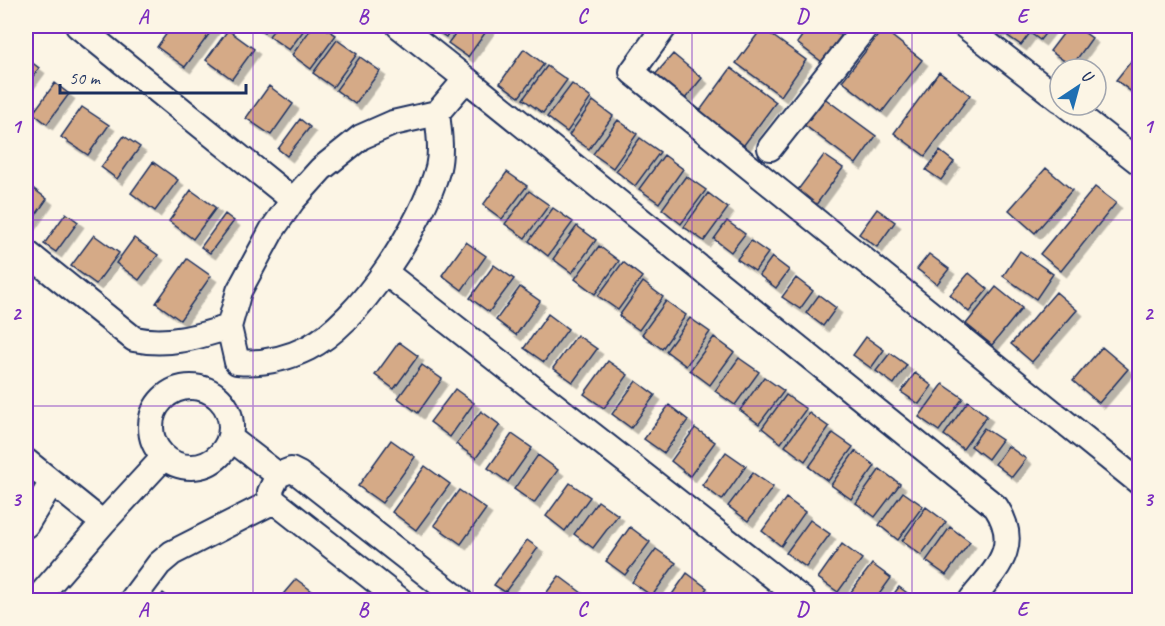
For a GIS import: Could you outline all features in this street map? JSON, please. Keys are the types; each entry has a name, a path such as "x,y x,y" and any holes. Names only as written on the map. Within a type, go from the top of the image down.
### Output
{"street":[{"path":"78,26 293,200"},
{"path":"399,26 996,507 1004,519 1008,534 1007,549 999,564 971,600"},
{"path":"665,26 632,72 1140,483"},
{"path":"770,148 866,26"},
{"path":"965,26 1048,91"},
{"path":"216,396 237,362 230,327 239,291 272,230 293,200 321,169 361,138 393,123 436,113 466,79"},
{"path":"237,362 256,364 309,348 343,321 386,273 429,194 438,165 440,135 436,113"},
{"path":"1081,117 1140,163"},
{"path":"26,252 134,339 152,343 186,340 230,327"},
{"path":"386,273 803,600"},
{"path":"186,387 202,388 216,396 226,408 231,422 230,438 223,452 210,463 195,467 179,466 164,457 155,445 151,430 153,415 160,402 172,392 186,387"},
{"path":"230,438 278,475"},
{"path":"36,600 164,457"},
{"path":"26,461 103,523"},
{"path":"400,600 274,501 270,492 278,475 291,470 299,474 445,596"},
{"path":"26,525 52,482"},
{"path":"132,600 159,564 172,553 274,501"}],"building":[{"path":"172,26 215,26 185,67 157,47"},
{"path":"255,26 268,26 264,32"},
{"path":"277,26 307,26 289,50 269,36"},
{"path":"313,26 322,26 336,35 311,69 292,55"},
{"path":"430,26 455,26 446,37"},
{"path":"461,26 490,26 468,57 448,43"},
{"path":"809,26 827,26 841,36 822,62 797,43"},
{"path":"975,26 1003,26 989,43"},
{"path":"1007,26 1051,26 1040,40 1030,33 1021,45 1002,32"},
{"path":"1069,26 1075,26 1092,38 1078,57 1059,57 1050,51"},
{"path":"762,28 806,60 781,96 736,63"},
{"path":"883,29 922,60 882,112 842,81"},
{"path":"228,30 254,49 232,79 206,60"},
{"path":"337,40 357,54 333,87 313,73"},
{"path":"524,49 544,64 519,97 500,83"},
{"path":"1140,50 1140,94 1137,96 1116,80"},
{"path":"673,54 702,78 684,100 654,76"},
{"path":"360,57 380,71 355,104 336,90"},
{"path":"26,58 39,68 26,86"},
{"path":"547,66 567,80 543,113 523,99"},
{"path":"731,68 776,102 741,149 696,116"},
{"path":"939,72 970,95 925,156 894,133"},
{"path":"55,83 69,94 47,124 33,113"},
{"path":"572,84 591,98 567,132 547,117"},
{"path":"269,86 293,104 271,135 246,118"},
{"path":"823,97 876,136 856,164 803,124"},
{"path":"593,101 613,116 589,149 569,135"},
{"path":"82,107 109,125 88,155 61,137"},
{"path":"300,119 310,127 287,156 278,149"},
{"path":"618,120 637,134 613,168 593,154"},
{"path":"124,136 140,147 117,179 101,167"},
{"path":"640,138 660,152 635,186 616,171"},
{"path":"940,151 954,162 941,180 926,170"},
{"path":"664,155 683,169 659,203 639,189"},
{"path":"824,155 843,168 810,213 791,199"},
{"path":"153,162 178,180 155,211 131,193"},
{"path":"1046,168 1072,190 1035,233 1009,210"},
{"path":"507,172 527,186 502,219 483,205"},
{"path":"686,176 706,190 681,224 662,209"},
{"path":"26,183 47,199 26,229"},
{"path":"1095,187 1116,203 1061,271 1040,254"},
{"path":"191,190 216,208 193,239 169,221"},
{"path":"529,191 549,205 525,238 505,224"},
{"path":"708,193 728,208 704,241 684,227"},
{"path":"553,208 573,222 548,256 529,241"},
{"path":"877,209 895,222 877,247 859,234"},
{"path":"66,213 78,222 56,252 44,244"},
{"path":"225,214 234,221 210,253 201,247"},
{"path":"727,221 745,234 731,252 714,239"},
{"path":"577,226 596,240 572,273 553,259"},
{"path":"94,235 119,253 96,284 71,266"},
{"path":"134,238 158,255 139,280 116,263"},
{"path":"751,241 768,253 755,271 737,259"},
{"path":"466,242 486,256 462,290 442,275"},
{"path":"599,246 619,261 595,294 575,279"},
{"path":"1020,251 1053,274 1036,299 1003,276"},
{"path":"929,254 949,269 937,284 917,269"},
{"path":"772,257 789,270 776,288 759,275"},
{"path":"187,259 211,276 180,320 156,303"},
{"path":"623,262 642,277 618,310 598,296"},
{"path":"494,265 514,279 489,312 470,298"},
{"path":"969,273 988,289 969,312 950,295"},
{"path":"796,278 813,291 800,309 782,297"},
{"path":"643,282 663,297 639,330 619,316"},
{"path":"520,287 540,301 516,335 496,320"},
{"path":"996,287 1022,308 992,345 966,324"},
{"path":"1056,292 1077,310 1032,362 1011,344"},
{"path":"819,295 836,308 823,326 806,313"},
{"path":"666,301 686,315 662,349 642,334"},
{"path":"548,314 568,329 544,362 524,348"},
{"path":"690,318 710,332 686,366 666,351"},
{"path":"577,335 597,349 573,382 553,368"},
{"path":"714,337 734,352 710,385 690,370"},
{"path":"866,337 884,350 871,368 853,355"},
{"path":"399,342 418,356 394,389 375,375"},
{"path":"1102,347 1128,369 1099,403 1073,381"},
{"path":"890,353 907,365 894,384 876,371"},
{"path":"739,358 759,372 735,405 715,391"},
{"path":"608,361 628,375 604,408 584,394"},
{"path":"422,365 442,379 418,413 398,398"},
{"path":"915,373 932,386 919,404 901,392"},
{"path":"764,377 784,391 759,424 740,410"},
{"path":"636,381 655,395 631,428 612,414"},
{"path":"943,384 963,398 939,431 919,417"},
{"path":"455,389 474,403 450,437 430,422"},
{"path":"786,395 806,409 781,443 762,428"},
{"path":"968,401 987,416 963,449 944,435"},
{"path":"669,405 688,420 664,453 644,439"},
{"path":"481,411 500,425 476,458 456,444"},
{"path":"809,413 829,427 805,461 785,446"},
{"path":"695,428 715,442 690,476 671,461"},
{"path":"984,428 1002,440 988,459 971,446"},
{"path":"833,433 853,447 828,481 809,467"},
{"path":"512,434 532,448 508,482 488,468"},
{"path":"391,440 415,457 382,503 358,486"},
{"path":"1008,446 1026,459 1012,477 995,464"},
{"path":"855,451 875,466 851,499 831,485"},
{"path":"726,452 746,466 722,500 702,485"},
{"path":"538,455 558,470 534,503 514,489"},
{"path":"425,466 450,484 416,530 392,512"},
{"path":"880,469 900,484 875,517 856,503"},
{"path":"753,473 773,487 748,521 728,506"},
{"path":"570,483 590,497 565,531 546,516"},
{"path":"459,490 486,509 461,544 434,525"},
{"path":"903,492 923,506 898,540 879,525"},
{"path":"786,498 805,512 781,546 762,531"},
{"path":"598,501 618,515 593,548 574,534"},
{"path":"926,507 946,522 921,555 902,541"},
{"path":"810,520 830,534 806,567 786,553"},
{"path":"630,527 650,542 625,575 606,561"},
{"path":"950,527 970,542 946,575 926,561"},
{"path":"527,540 538,548 505,592 494,585"},
{"path":"842,544 862,559 838,592 818,578"},
{"path":"656,549 676,563 652,596 632,582"},
{"path":"872,564 891,578 875,600 852,600 847,597"},
{"path":"687,573 707,588 698,600 668,600"},
{"path":"559,576 582,593 576,600 541,600"},
{"path":"296,579 324,600 278,600"},
{"path":"899,587 917,600 889,600"},
{"path":"163,593 172,600 158,600"}]}
